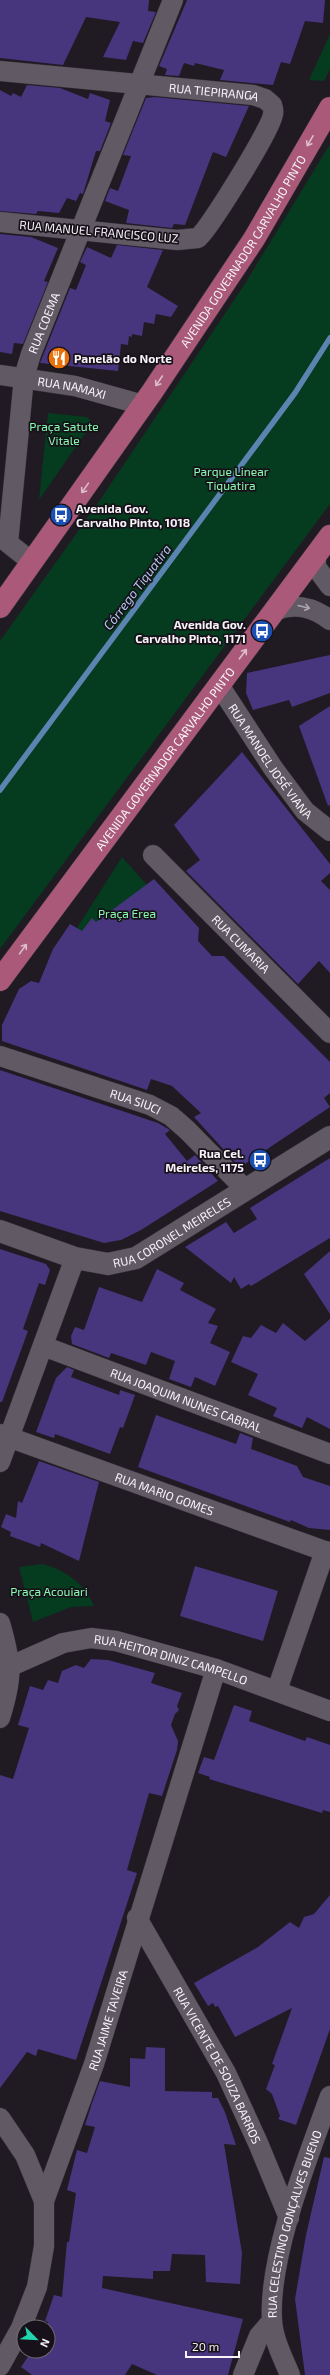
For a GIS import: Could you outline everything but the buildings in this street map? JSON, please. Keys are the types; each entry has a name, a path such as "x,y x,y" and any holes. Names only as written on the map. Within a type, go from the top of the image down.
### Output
{"main road":[{"name":"AVENIDA GOVERNADOR CARVALHO PINTO","path":"0,608 143,405 254,239 330,108"},
{"name":"AVENIDA GOVERNADOR CARVALHO PINTO","path":"0,980 120,821 330,536"}],"street":[{"name":"RUA COEMA","path":"32,562 4,543 24,378 31,354 173,0"},
{"name":"RUA TIEPIRANGA","path":"0,72 139,86 253,95 265,99 272,105 273,115 263,137 210,225 198,238"},
{"name":"RUA MANUEL FRANCISCO LUZ","path":"0,222 176,240 198,238"},
{"name":"RUA NAMAXI","path":"0,375 75,386 143,405"},
{"path":"316,557 316,567 330,586"},
{"path":"276,610 287,606 299,606 316,611 330,620"},
{"name":"RUA MANOEL JOSÉ VIANA","path":"219,685 273,768 300,805 330,831"},
{"name":"RUA CUMARIA","path":"153,855 330,1033"},
{"name":"RUA SIUCI","path":"0,1056 150,1105 171,1116 246,1190"},
{"name":"RUA CORONEL MEIRELES","path":"0,1231 75,1258 108,1264 136,1258 330,1137"},
{"path":"0,1462 5,1436 43,1346 75,1258"},
{"name":"RUA JOAQUIM NUNES CABRAL","path":"43,1346 330,1454"},
{"name":"RUA MARIO GOMES","path":"5,1436 328,1552"},
{"path":"277,1690 328,1552"},
{"path":"0,1623 6,1664 8,1692 0,1718"},
{"name":"RUA HEITOR DINIZ CAMPELLO","path":"6,1664 63,1643 91,1638 116,1641 216,1670 277,1690 330,1711"},
{"name":"RUA JAIME TAVEIRA","path":"0,2366 21,2328 37,2287 44,2246 44,2201 94,2064 137,1918 216,1670"},
{"name":"RUA VICENTE DE SOUZA BARROS","path":"137,1918 226,2073 258,2142 289,2218"},
{"name":"RUA CELESTINO GONÇALVES BUENO","path":"290,2375 278,2344 272,2321 278,2264 289,2218 330,2096"},
{"path":"0,2118 25,2155 44,2201"},
{"path":"243,2375 259,2336 272,2321"}],"green space":[{"path":"330,34 330,69 324,81 309,80"},
{"name":"Parque Linear Tiquatira","path":"330,144 330,504 0,949 0,641 100,500 246,282"},
{"name":"Praça Satute Vitale","path":"48,413 87,417 90,420 91,425 39,500"},
{"name":"Praça Erea","path":"122,857 175,916 70,939"},
{"name":"Praça Acouiari","path":"43,1564 59,1570 74,1579 86,1591 94,1606 71,1607 33,1622 19,1567"}],"waterway":[{"name":"Córrego Tiquatira","path":"0,790 295,393 330,338"}],"place":[{"name":"Panelão do Norte","path":"59,358"},
{"name":"Avenida Gov. Carvalho Pinto, 1018","path":"61,515"},
{"name":"Avenida Gov. Carvalho Pinto, 1171","path":"262,631"},
{"name":"Rua Cel. Meireles, 1175","path":"260,1160"}]}
